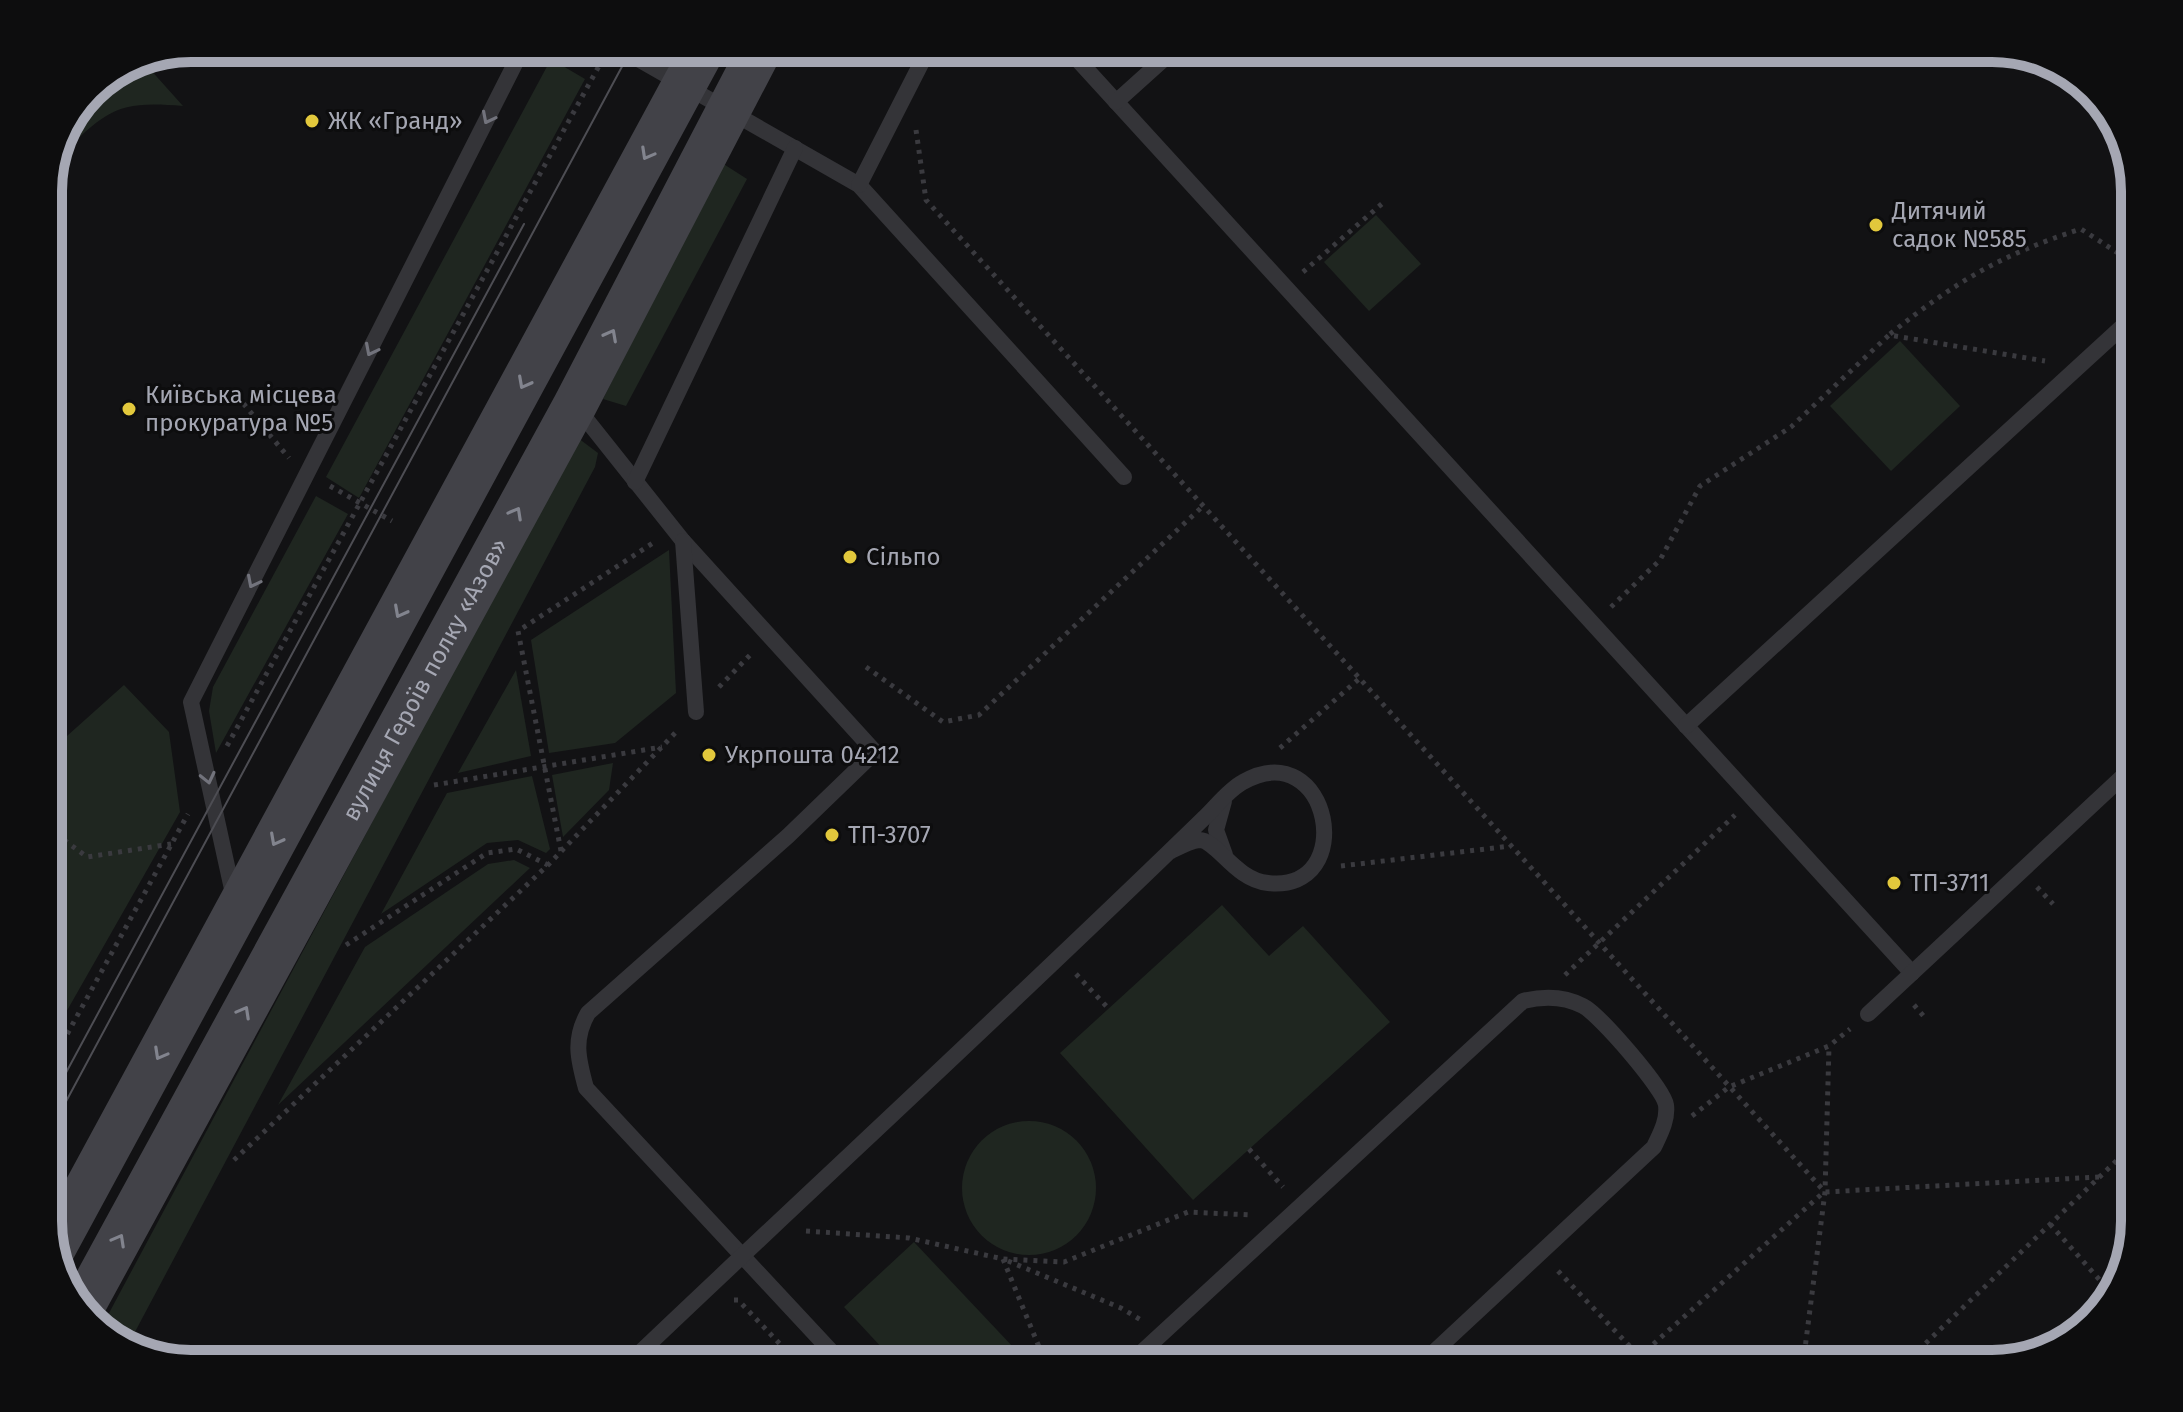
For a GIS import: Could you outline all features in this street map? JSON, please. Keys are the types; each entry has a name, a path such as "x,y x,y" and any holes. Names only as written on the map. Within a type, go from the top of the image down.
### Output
{"main road":[{"name":"вулиця Героїв полку «Азов»","path":"88,1298 575,405 753,62"},
{"path":"62,1233 694,66"}],"lane":[{"path":"238,912 191,702 516,62"},
{"path":"859,185 922,62"},
{"path":"1080,62 1912,973"},
{"path":"1116,102 1160,62"},
{"path":"694,66 727,110 859,185 1124,477"},
{"path":"635,482 795,148"},
{"path":"1686,726 2121,328"},
{"path":"575,405 678,535 875,752 788,836 588,1013 578,1030 577,1045 586,1088 830,1350"},
{"path":"678,535 696,712"},
{"path":"643,1350 1062,958 1240,783 1257,775 1275,774 1293,778 1308,788 1320,803 1326,820 1326,838 1308,870 1294,880 1276,884 1241,875 1214,847 1200,840 1171,851"},
{"path":"1868,1014 2121,778"},
{"path":"1227,796 1218,812 1216,830 1228,863"},
{"path":"1144,1350 1523,1001 1541,997 1565,999 1586,1007 1659,1085 1666,1106 1663,1129 1654,1147 1436,1350"}],"path":[{"path":"62,1043 601,62"},
{"path":"910,85 926,200 1825,1192"},
{"path":"1286,287 1384,202"},
{"path":"1593,624 1660,560 1700,486 1791,427 1889,335 1951,286 2021,248 2081,229 2121,257"},
{"path":"1889,335 2079,367"},
{"path":"866,667 943,722 979,715 1203,506"},
{"path":"561,851 518,631 678,535"},
{"path":"234,1160 548,865 769,636"},
{"path":"1240,783 1360,678"},
{"path":"434,785 542,764 663,747"},
{"path":"1541,997 1752,799"},
{"path":"62,838 87,857 171,844"},
{"path":"1308,870 1511,846"},
{"path":"346,945 487,853 516,849 548,865"},
{"path":"1062,958 1108,1008"},
{"path":"1654,1147 1729,1087 1829,1046 1825,1192 1805,1350"},
{"path":"1249,1149 1294,1212"},
{"path":"1919,1350 2121,1156"},
{"path":"1648,1349 1825,1192 2099,1177"},
{"path":"771,1228 909,1238 1003,1259 1064,1262 1188,1212 1294,1212"},
{"path":"2050,1224 2104,1285"},
{"path":"1540,1252 1633,1350"},
{"path":"1003,1259 1121,1308 1162,1333"},
{"path":"1003,1259 1040,1350"},
{"path":"722,1301 738,1300 786,1350"}],"shaded area":[{"path":"549,62 556,62 585,79 359,498 326,477"},
{"path":"150,69 183,106 127,107 90,128 71,145 84,119 100,100 119,84"},
{"path":"722,163 747,179 626,406 603,399"},
{"path":"1376,215 1421,264 1369,311 1324,262"},
{"path":"1900,341 1960,406 1891,471 1830,406"},
{"path":"578,438 598,453 595,467 133,1336 107,1318"},
{"path":"316,496 348,514 216,753 209,711 213,687"},
{"path":"669,550 676,693 615,743 549,753 531,640"},
{"path":"516,670 531,756 458,773"},
{"path":"124,685 169,732 180,812 62,1019 62,740"},
{"path":"613,763 609,790 563,837 552,775"},
{"path":"532,776 550,849 546,853 518,840 487,843 381,914 447,793"},
{"path":"514,860 530,868 278,1105 365,947 488,864"},
{"path":"1222,905 1269,956 1303,926 1390,1022 1193,1200 1060,1053"},
{"path":"1029,1121 1055,1126 1076,1141 1091,1162 1096,1188 1091,1214 1076,1235 1055,1250 1029,1255 1003,1250 982,1235 967,1214 962,1188 967,1162 982,1141 1003,1126"},
{"path":"914,1242 1016,1350 884,1350 844,1307"}],"tram line":[{"path":"62,1109 624,62"},
{"path":"62,1080 524,224"}],"place":[{"name":"ЖК «Гранд»","path":"312,121"},
{"name":"Дитячий садок №585","path":"1876,225"},
{"name":"Київська місцева прокуратура №5","path":"129,409"},
{"name":"Сільпо","path":"850,557"},
{"name":"Укрпошта 04212","path":"709,755"},
{"name":"ТП-3707","path":"832,835"},
{"name":"ТП-3711","path":"1894,883"}]}
